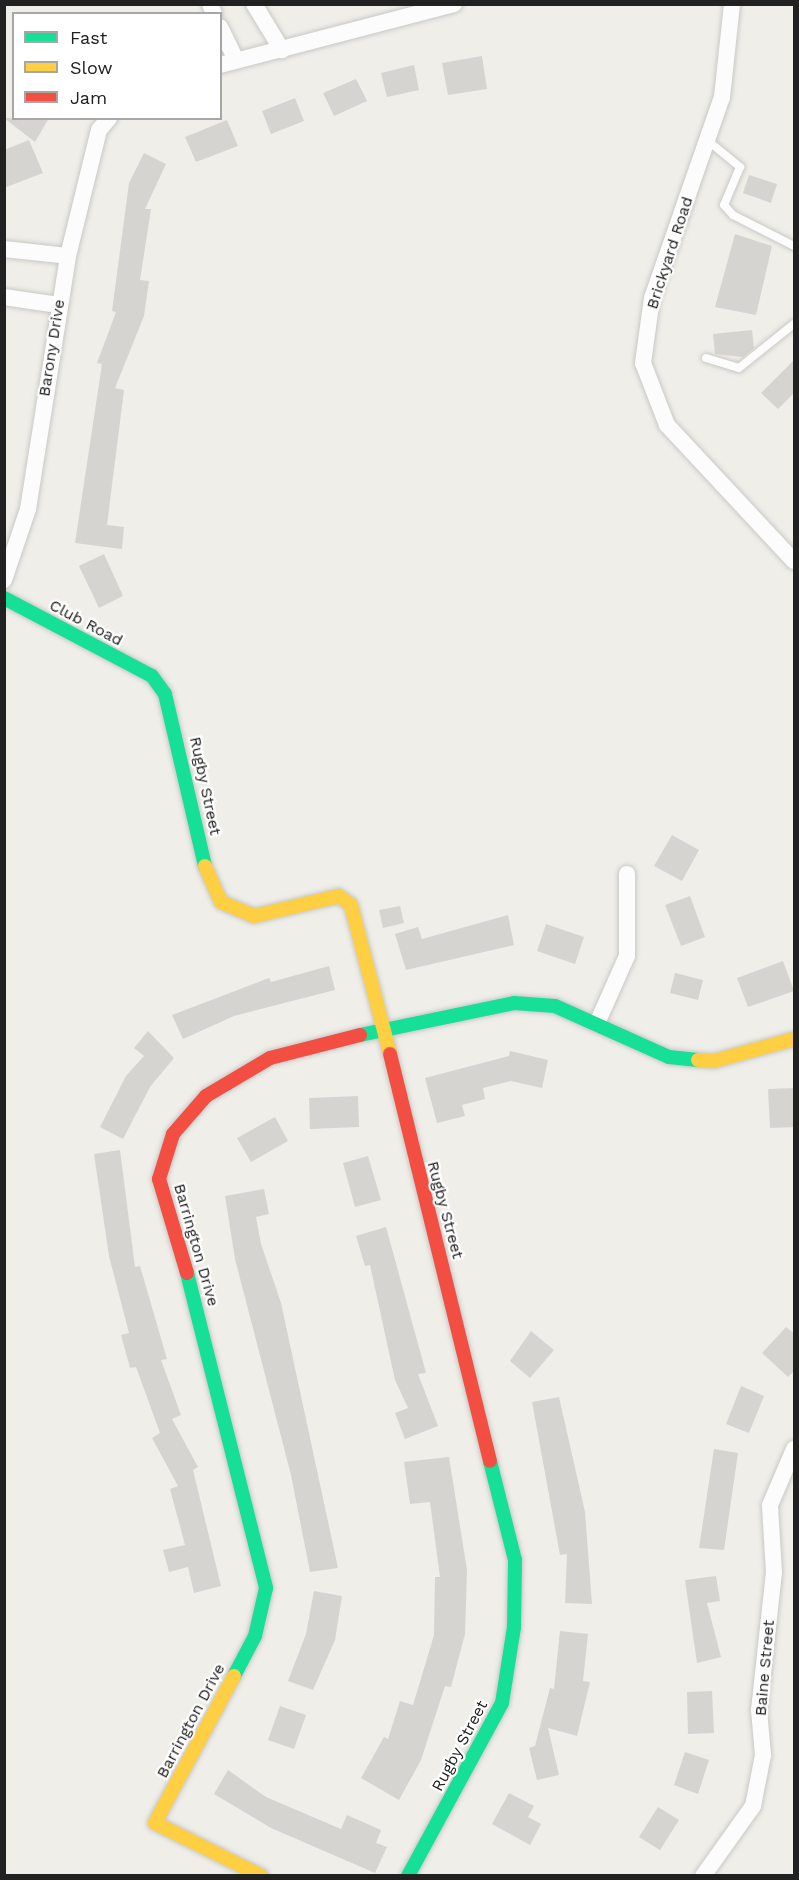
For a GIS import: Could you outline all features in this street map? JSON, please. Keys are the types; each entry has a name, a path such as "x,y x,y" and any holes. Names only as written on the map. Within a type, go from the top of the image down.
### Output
{"street":[{"path":"254,4 282,50"},
{"path":"222,36 228,62 282,50 454,4"},
{"name":"Brickyard Road","path":"732,4 722,97 652,298 644,363 667,425 795,561"},
{"name":"Barony Drive","path":"4,580 28,509 58,305 68,256 99,130 107,120"},
{"path":"4,249 68,256"},
{"path":"4,297 58,305"},
{"name":"Club Road","path":"4,598 152,676"},
{"name":"Rugby Street","path":"152,676 165,694 208,880 221,902 254,916 339,896 351,905 515,1560 514,1627 502,1703 408,1875"},
{"path":"598,1021 627,956 627,874"},
{"name":"Barrington Drive","path":"262,1875 155,1823 255,1636 266,1587 206,1339 159,1179 173,1134 206,1096 270,1058 381,1030 514,1003 555,1006 598,1021 669,1057 714,1061 795,1039"},
{"name":"Baine Street","path":"703,1875 753,1806 763,1755 759,1710 774,1573 770,1505 795,1449"}],"lane":[{"path":"707,140 740,167 724,205 734,215 795,246"},
{"path":"706,358 739,368 795,324"}],"building":[{"path":"482,56 487,89 448,95 442,63"},
{"path":"414,65 419,90 387,97 381,73"},
{"path":"356,79 367,101 334,116 323,93"},
{"path":"295,98 304,121 271,134 262,111"},
{"path":"4,118 48,120 35,142"},
{"path":"227,120 238,146 196,162 185,137"},
{"path":"29,140 43,173 4,188 4,150"},
{"path":"144,153 166,164 145,209 151,209 140,280 149,281 144,316 115,388 124,390 107,525 124,527 122,549 75,543 102,364 97,363 116,312 112,311 129,183"},
{"path":"749,175 777,184 771,203 743,193"},
{"path":"735,234 772,246 756,315 715,307"},
{"path":"752,330 754,348 743,357 715,354 713,334"},
{"path":"795,359 795,392 778,409 761,393"},
{"path":"104,554 123,596 99,608 79,566"},
{"path":"672,835 699,850 682,881 654,866"},
{"path":"690,896 705,937 681,946 665,905"},
{"path":"400,906 404,923 383,928 379,910"},
{"path":"508,915 514,945 406,970 395,934 418,927 422,939"},
{"path":"546,924 584,937 575,964 537,951"},
{"path":"783,961 794,991 748,1007 737,978"},
{"path":"329,966 335,990 234,1016 183,1039 172,1015 269,978 271,982"},
{"path":"675,973 703,980 698,1000 670,993"},
{"path":"148,1031 174,1058 150,1087 123,1139 100,1127 126,1076 144,1056 134,1048"},
{"path":"510,1051 548,1060 542,1088 511,1081 483,1088 485,1099 462,1105 465,1116 437,1123 425,1078 509,1056"},
{"path":"795,1088 795,1127 770,1128 768,1089"},
{"path":"358,1096 359,1127 310,1129 309,1098"},
{"path":"275,1117 288,1141 251,1162 237,1138"},
{"path":"120,1150 135,1267 140,1266 167,1359 161,1360 181,1415 172,1419 198,1467 193,1470 221,1586 194,1593 188,1567 169,1572 163,1550 185,1545 170,1489 178,1486 152,1438 160,1433 136,1367 130,1368 121,1335 129,1333 109,1256 94,1154"},
{"path":"368,1156 381,1200 355,1207 343,1163"},
{"path":"264,1189 269,1214 256,1217 261,1244 281,1303 338,1568 310,1572 291,1475 235,1259 225,1196"},
{"path":"386,1227 426,1373 418,1374 438,1426 405,1439 395,1413 408,1408 395,1380 370,1265 365,1266 356,1236"},
{"path":"786,1327 795,1334 795,1370 788,1377 762,1353"},
{"path":"531,1331 554,1350 530,1378 510,1361"},
{"path":"741,1386 764,1396 749,1433 726,1424"},
{"path":"559,1397 585,1512 592,1604 565,1603 567,1554 560,1555 532,1402"},
{"path":"714,1449 738,1453 724,1550 699,1548"},
{"path":"449,1457 467,1570 465,1634 451,1687 445,1686 421,1760 399,1800 361,1778 384,1737 388,1739 400,1701 413,1705 434,1635 435,1577 440,1577 430,1502 410,1504 404,1462"},
{"path":"716,1576 720,1601 707,1603 721,1657 697,1663 685,1580"},
{"path":"314,1591 342,1596 335,1640 313,1690 288,1681 306,1634"},
{"path":"560,1631 588,1634 583,1681 590,1682 577,1736 548,1728 559,1775 537,1780 529,1748 535,1746 550,1688 554,1689"},
{"path":"712,1691 714,1733 688,1734 687,1692"},
{"path":"280,1706 306,1715 294,1749 268,1740"},
{"path":"685,1752 709,1760 698,1794 674,1785"},
{"path":"228,1770 266,1797 341,1829 347,1815 381,1830 376,1843 387,1847 375,1873 271,1828 214,1794"},
{"path":"509,1793 534,1806 528,1817 541,1824 530,1845 492,1824"},
{"path":"658,1807 679,1820 660,1850 639,1837"}],"traffic: fast":[{"path":"4,598 152,676 165,694 205,866"},
{"path":"360,1035 514,1003 555,1006 669,1057 698,1060"},
{"path":"187,1273 266,1588 255,1636 234,1676"},
{"path":"408,1876 502,1703 514,1627 515,1560 490,1461"}],"traffic: slow":[{"path":"205,866 221,902 254,916 339,896 351,905 390,1054"},
{"path":"698,1060 714,1061 794,1039"},
{"path":"234,1676 155,1823 262,1876"}],"traffic: jam":[{"path":"187,1273 159,1179 173,1134 206,1096 270,1058 360,1035"},
{"path":"390,1054 490,1461"}]}
